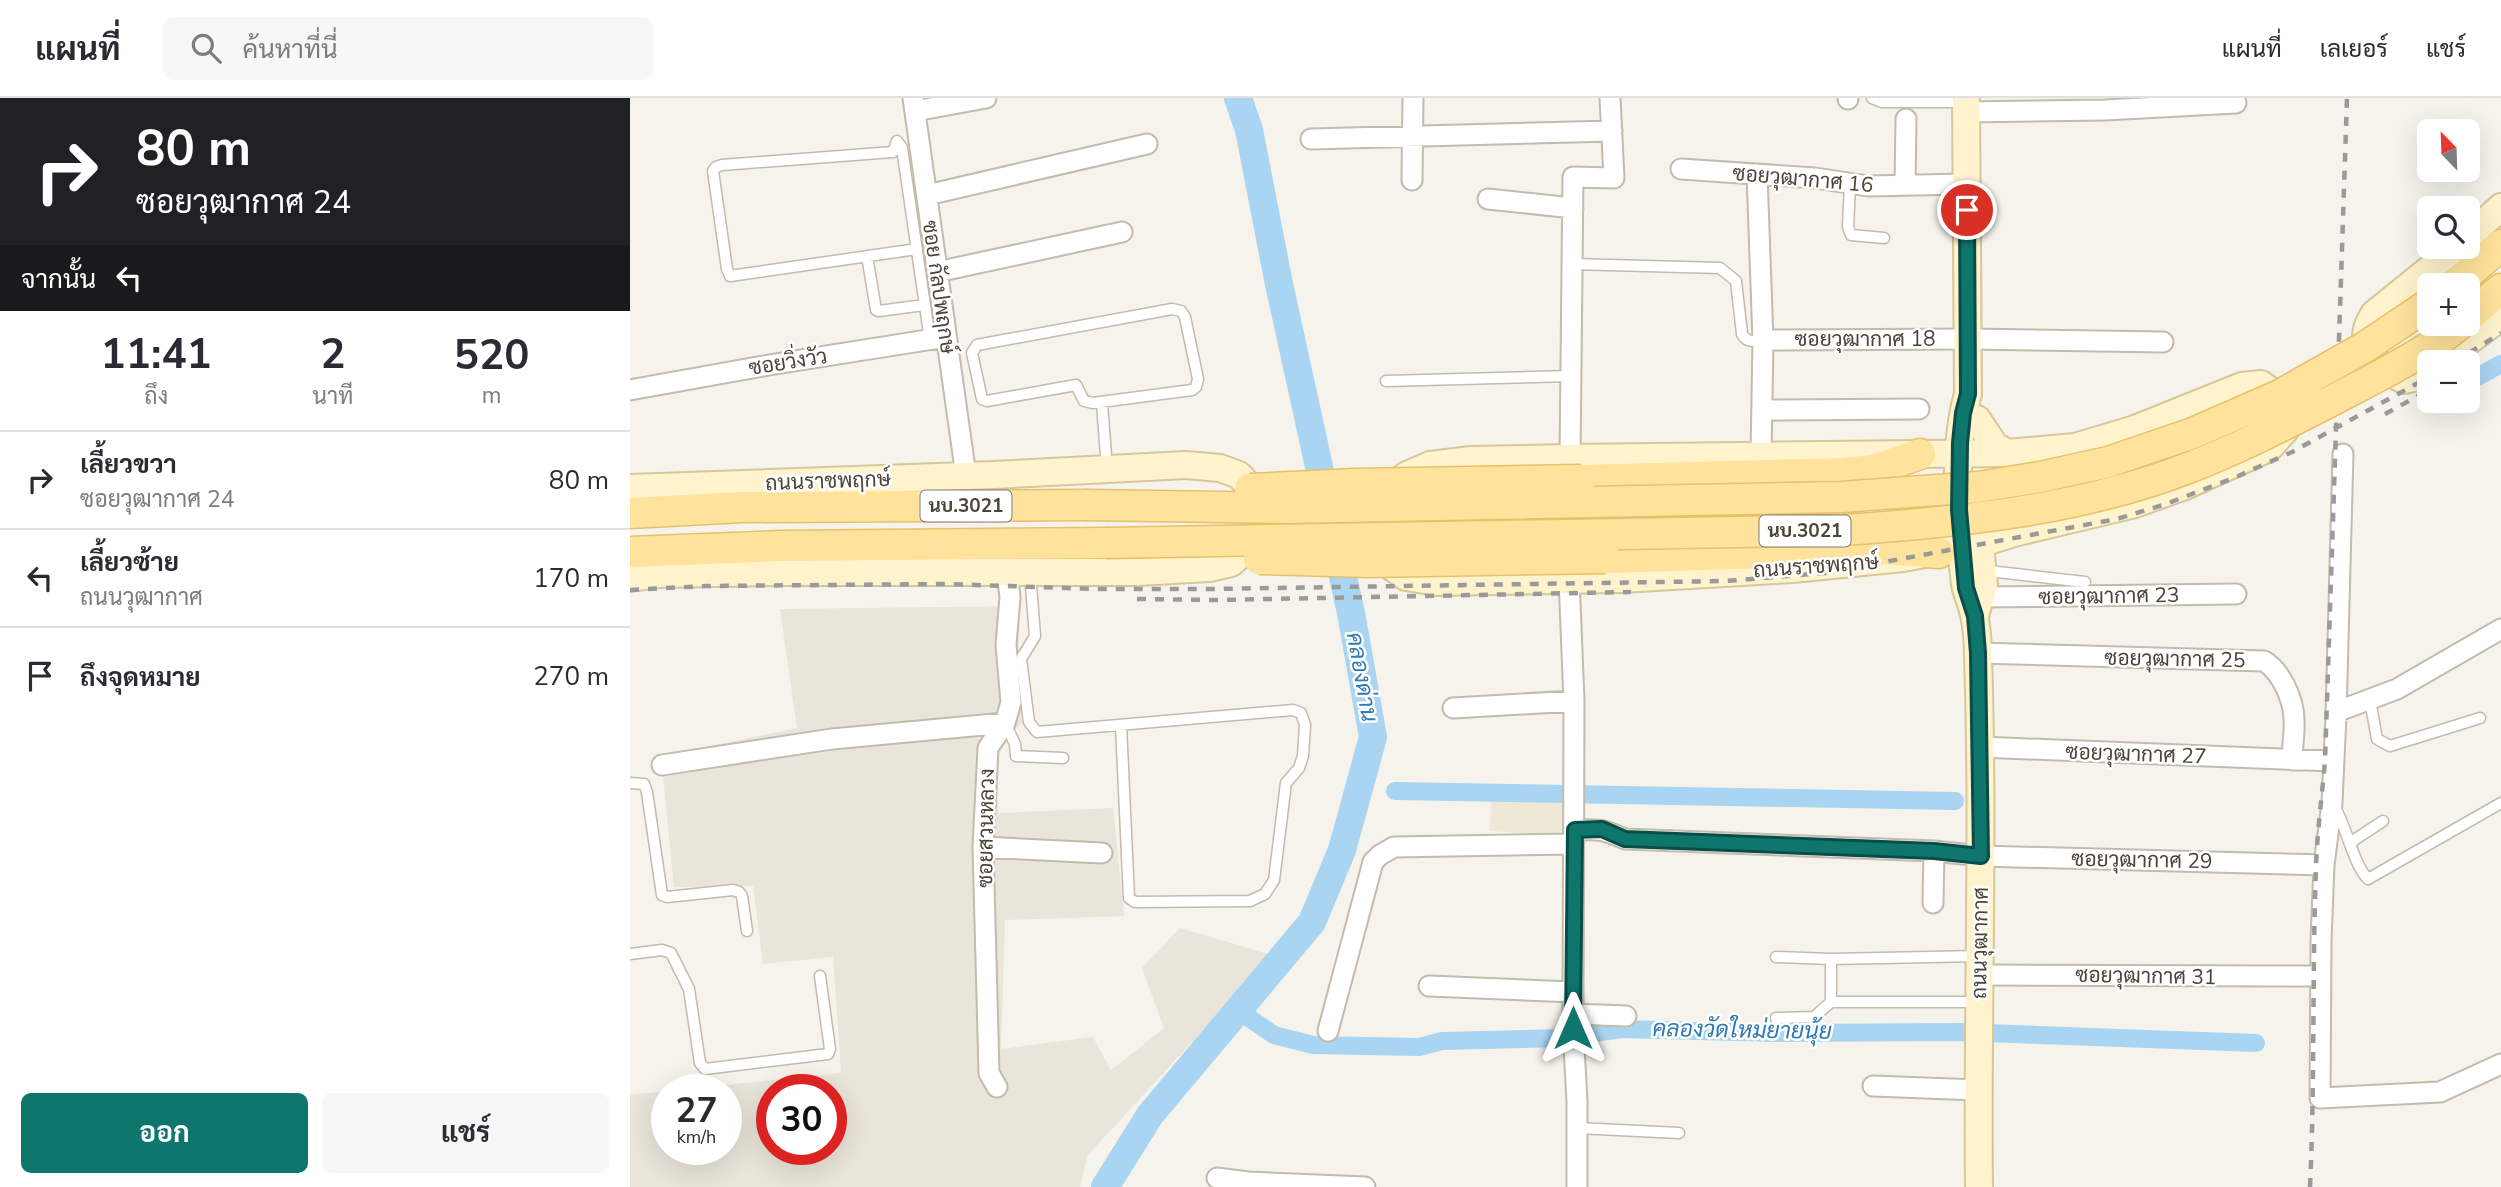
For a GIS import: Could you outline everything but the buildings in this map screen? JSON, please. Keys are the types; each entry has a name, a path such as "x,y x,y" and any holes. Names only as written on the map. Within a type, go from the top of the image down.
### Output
{"main road":[{"name":"ถนนวุฒากาศ","path":"1966,104 1969,452 1960,548 1979,591 1979,1187"},
{"path":"2480,226 2501,206"},
{"path":"2469,273 2501,245"},
{"path":"2417,377 2404,380 2388,373 2377,363 2368,349 2366,330 2374,314 2442,259"},
{"path":"2480,307 2501,289"},
{"name":"ถนนราชพฤกษ์","path":"630,513 742,507 847,506 1288,508 1827,497 1978,487 2108,462 2193,433 2278,396 2365,347 2417,312"},
{"path":"2457,350 2501,317"},
{"name":"ถนนราชพฤกษ์","path":"632,559 870,544 1106,543 1844,530 1918,525 1989,516 2112,492 2188,468 2287,423 2401,365 2443,336"},
{"name":"ถนนราชพฤกษ์","path":"2261,384 2279,397 2285,411 2286,429 2269,448 2185,486 2135,504 1960,548 1862,563 1792,569 1622,579 1437,582 1406,578 1389,565 1381,550 1379,507 1391,487 1430,465 1471,460 1575,469 1761,455 2007,453 2075,447 2135,429 2242,386 2261,384"},
{"path":"1086,505 1276,487 1575,469 1844,473 1874,470 1920,454 1952,430 1969,409 1995,446 2007,453"},
{"name":"ถนนราชพฤกษ์","path":"630,488 1186,466 1220,468 1239,475 1249,486 1258,510 1255,537 1248,548 1231,563 1209,568 1138,572 660,574 632,559"},
{"path":"1106,543 1216,556 1322,561 1605,558 1960,548 1955,568 1979,591 2003,546 2014,533"}],"street":[{"path":"914,105 986,98"},
{"path":"1412,180 1413,98"},
{"path":"1575,469 1571,376 1573,177 1614,178 1610,98 1596,98"},
{"path":"1966,104 2236,103"},
{"name":"ซอย กัลปพฤกษ์","path":"914,105 937,272 938,338 966,476"},
{"path":"1902,106 1905,184"},
{"path":"1311,139 1612,131"},
{"path":"927,195 1147,144"},
{"name":"ซอยวุฒากาศ 16","path":"1681,169 1815,178 1868,186 1966,184"},
{"path":"1757,174 1763,340 1761,455"},
{"path":"1488,199 1573,208"},
{"path":"937,272 1122,232"},
{"name":"ซอยวิ่งวัว","path":"630,390 938,338"},
{"name":"ซอยวุฒากาศ 18","path":"1763,340 2163,341"},
{"path":"1762,410 1919,409"},
{"path":"2343,454 2332,803 2324,866 2320,1098 2440,1092 2501,1064"},
{"name":"ซอยสวนหลวง","path":"998,1087 989,1073 984,847 988,748 1005,723 1011,702 1006,645 1010,597 1018,572"},
{"path":"1569,578 1574,701 1573,1028 1577,1187"},
{"name":"ซอยวุฒากาศ 23","path":"1979,591 2236,594"},
{"path":"2336,712 2397,689 2501,628"},
{"name":"ซอยวุฒากาศ 25","path":"1978,653 2264,661 2273,667 2291,702 2294,718 2292,760"},
{"path":"1453,708 1574,701"},
{"path":"662,765 832,739 1005,723"},
{"name":"ซอยวุฒากาศ 27","path":"1980,747 2333,761"},
{"name":"ซอยวุฒากาศ 29","path":"1328,1031 1373,862 1394,847 1574,837 1602,829 1625,839 1934,851 1981,856 2324,866"},
{"path":"984,847 1102,853"},
{"path":"1933,903 1934,851"},
{"name":"ซอยวุฒากาศ 31","path":"1980,965 2313,976"},
{"path":"1429,986 1573,992"},
{"path":"1573,1028 1626,1016"},
{"path":"1873,1086 1978,1090"},
{"path":"1217,1178 1247,1185 1365,1187"}],"lane":[{"path":"1872,98 1902,106 1966,104"},
{"path":"917,249 730,276 714,169 722,165 893,152 897,142 902,148 917,249 924,304 938,338"},
{"path":"1850,184 1848,227 1851,235 1884,239"},
{"path":"867,256 876,310 924,304"},
{"path":"1572,264 1720,268 1736,281 1742,334 1749,341 1763,340"},
{"path":"1172,309 1182,312 1197,373 1196,387 1189,391 1102,403 1084,401 1076,385 984,401 973,349 979,344 1172,309"},
{"path":"1386,381 1571,376"},
{"path":"1102,403 1107,470"},
{"path":"1018,572 1035,638 1021,659 1031,728 1040,732 1293,710 1301,713 1305,721 1303,756 1299,768 1286,783 1274,880 1265,894 1250,901 1135,902 1129,898 1121,725"},
{"path":"1979,591 2085,582"},
{"path":"2370,700 2377,739 2390,746 2480,718"},
{"path":"1005,723 1015,744 1016,756 1063,758"},
{"path":"630,783 641,782 646,787 662,895 667,897 736,890 742,896 747,931"},
{"path":"2332,803 2342,819 2360,869 2368,879 2501,803"},
{"path":"2351,842 2383,821"},
{"path":"630,954 662,950 671,953 689,989 700,1060 705,1069 828,1054 830,1049 820,976"},
{"path":"1776,957 1980,965"},
{"path":"1776,1018 1814,1017 1831,1002 1831,959"},
{"path":"1831,1002 1979,1021"},
{"path":"1577,1128 1679,1133"}],"shaded area":[{"path":"1017,606 1022,723 997,746 998,813 1113,808 1124,916 1005,920 1001,1049 1093,1037 1111,1070 1164,1028 1142,968 1180,928 1272,955 1088,1155 1080,1187 630,1187 630,1095 651,1093 651,1165 742,1165 742,1083 756,1082 756,1165 847,1165 847,1074 831,1074 841,1073 833,957 763,964 753,886 674,887 661,756 797,728 780,609"},
{"path":"1491,792 1572,795 1570,836 1490,831"}],"waterway":[{"name":"คลองด่าน","path":"1105,1187 1150,1115 1312,922 1342,850 1373,737 1351,613 1279,284 1249,130 1238,98"},
{"path":"2480,375 2501,364"},
{"path":"1395,791 1955,801"},
{"name":"คลองวัดใหม่ยายนุ้ย","path":"1239,1011 1274,1035 1313,1045 1419,1047 1442,1041 1561,1038 1621,1029 1775,1033 1960,1032 2256,1043"}],"railway":[{"path":"2310,1187 2316,867 2325,761 2347,98"},
{"path":"2473,350 2501,333"},
{"path":"630,590 705,586 947,584 1096,589 1209,589 1726,581 1825,573 2117,519 2166,504 2292,452 2417,384"},
{"path":"2385,414 2417,397"},
{"path":"1137,599 1217,600 1631,592"}],"route":[{"path":"1573,1028 1575,830 1602,829 1625,839 1934,851 1981,856 1978,653 1975,616 1966,588 1959,510 1960,443 1968,394 1967,210"}]}
